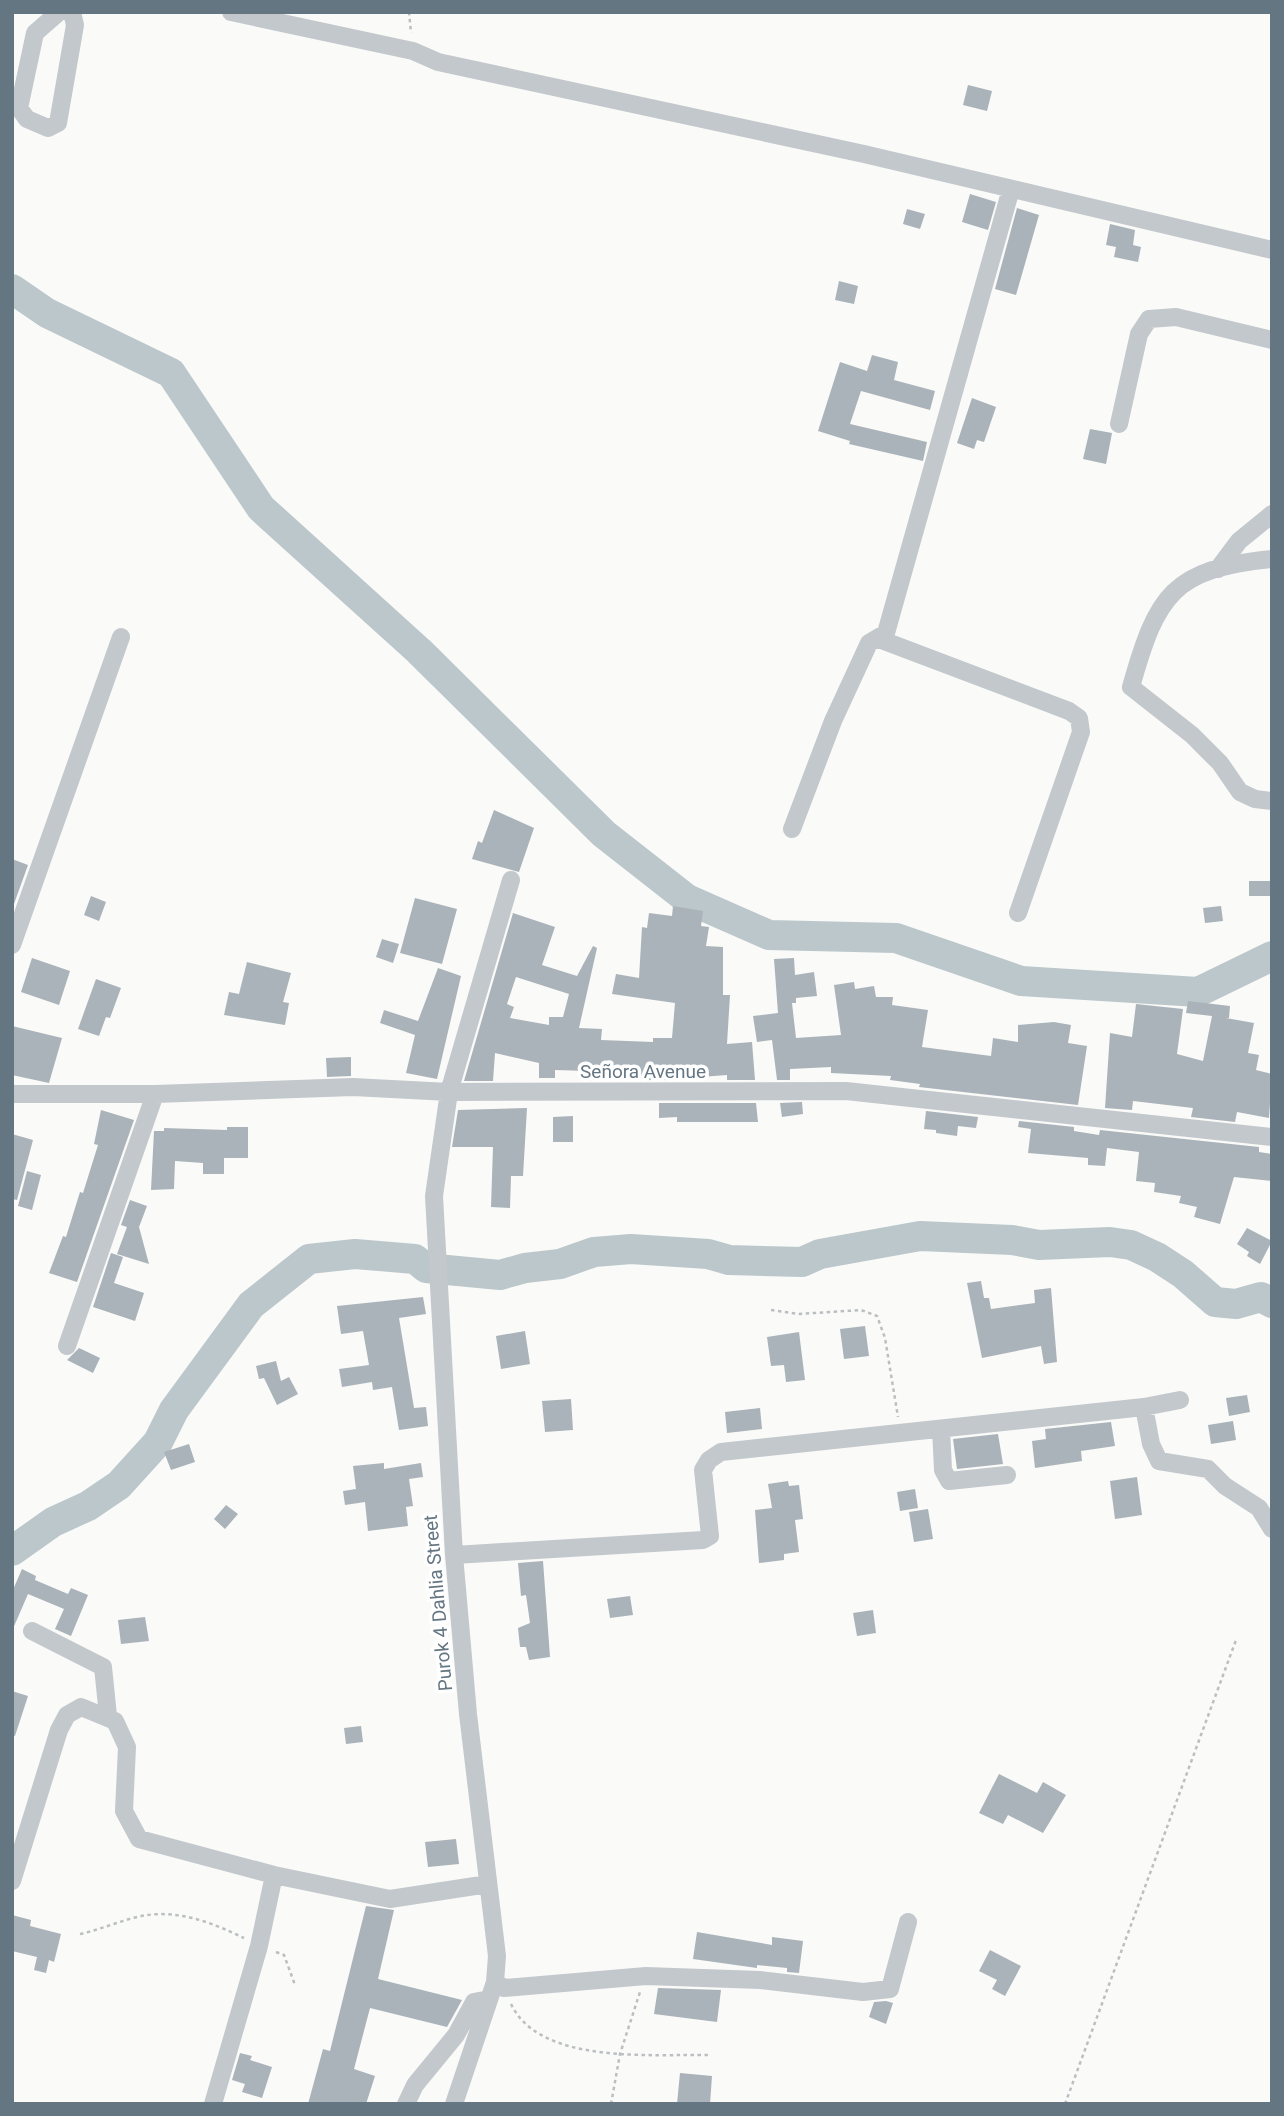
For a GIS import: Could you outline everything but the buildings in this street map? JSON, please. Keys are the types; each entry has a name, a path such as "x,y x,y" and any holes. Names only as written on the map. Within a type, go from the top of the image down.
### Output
{"street":[{"path":"59,12 35,33 19,108 27,119 48,128 58,123 64,102 75,24 72,12"},
{"path":"231,12 412,51 438,62 864,154 1272,250"},
{"path":"792,829 832,721 869,643 886,633 1011,189"},
{"path":"1119,424 1139,334 1149,319 1176,317 1272,340"},
{"path":"1217,569 1239,541 1272,514"},
{"path":"1272,559 1199,572 1166,598 1145,637 1131,687 1192,735 1220,764 1240,792 1255,799 1272,801"},
{"path":"12,946 121,637"},
{"path":"879,639 1069,711 1079,718 1081,732 1018,913"},
{"name":"Purok 4 Dahlia Street","path":"454,2104 496,1990 497,1956 468,1714 454,1555 434,1196 449,1093 511,880"},
{"name":"Señora Avenue","path":"12,1094 155,1094 353,1087 449,1093 846,1091 1272,1137"},
{"path":"67,1346 155,1094"},
{"path":"454,1555 703,1541 710,1536 704,1470 709,1460 721,1452 1144,1407 1180,1400"},
{"path":"1144,1407 1151,1444 1159,1461 1208,1469 1225,1486 1259,1508 1272,1529"},
{"path":"942,1429 943,1470 949,1481 1007,1475"},
{"path":"32,1631 103,1667 108,1716"},
{"path":"12,1881 59,1730 67,1715 81,1707 115,1721 127,1747 124,1811 139,1839 274,1875 390,1899 488,1884"},
{"path":"213,2104 259,1946 274,1875"},
{"path":"406,2104 415,2085 456,2035 474,2002 496,1990 646,1976 760,1980 863,1992 890,1989 908,1922"}],"path":[{"path":"771,1310 799,1314 861,1310 877,1316 885,1338 901,1434"},
{"path":"1065,2104 1236,1640"},
{"path":"80,1934 135,1917 166,1912 214,1924 284,1955 295,1985"},
{"path":"611,2104 620,2054 646,1976"},
{"path":"496,1990 520,2021 547,2038 572,2047 620,2054 709,2055"}],"waterway":[{"path":"12,289 47,313 171,373 261,508 419,651 604,834 687,899 769,935 896,938 1021,981 1198,992 1272,956"},
{"path":"12,1551 53,1522 88,1506 119,1485 158,1442 174,1410 251,1305 309,1259 355,1254 415,1259 426,1268 500,1275 525,1268 560,1264 594,1252 631,1249 708,1254 729,1260 802,1262 820,1254 920,1236 1012,1240 1039,1245 1110,1242 1131,1245 1157,1257 1183,1274 1215,1302 1236,1304 1261,1297 1272,1303"}]}
